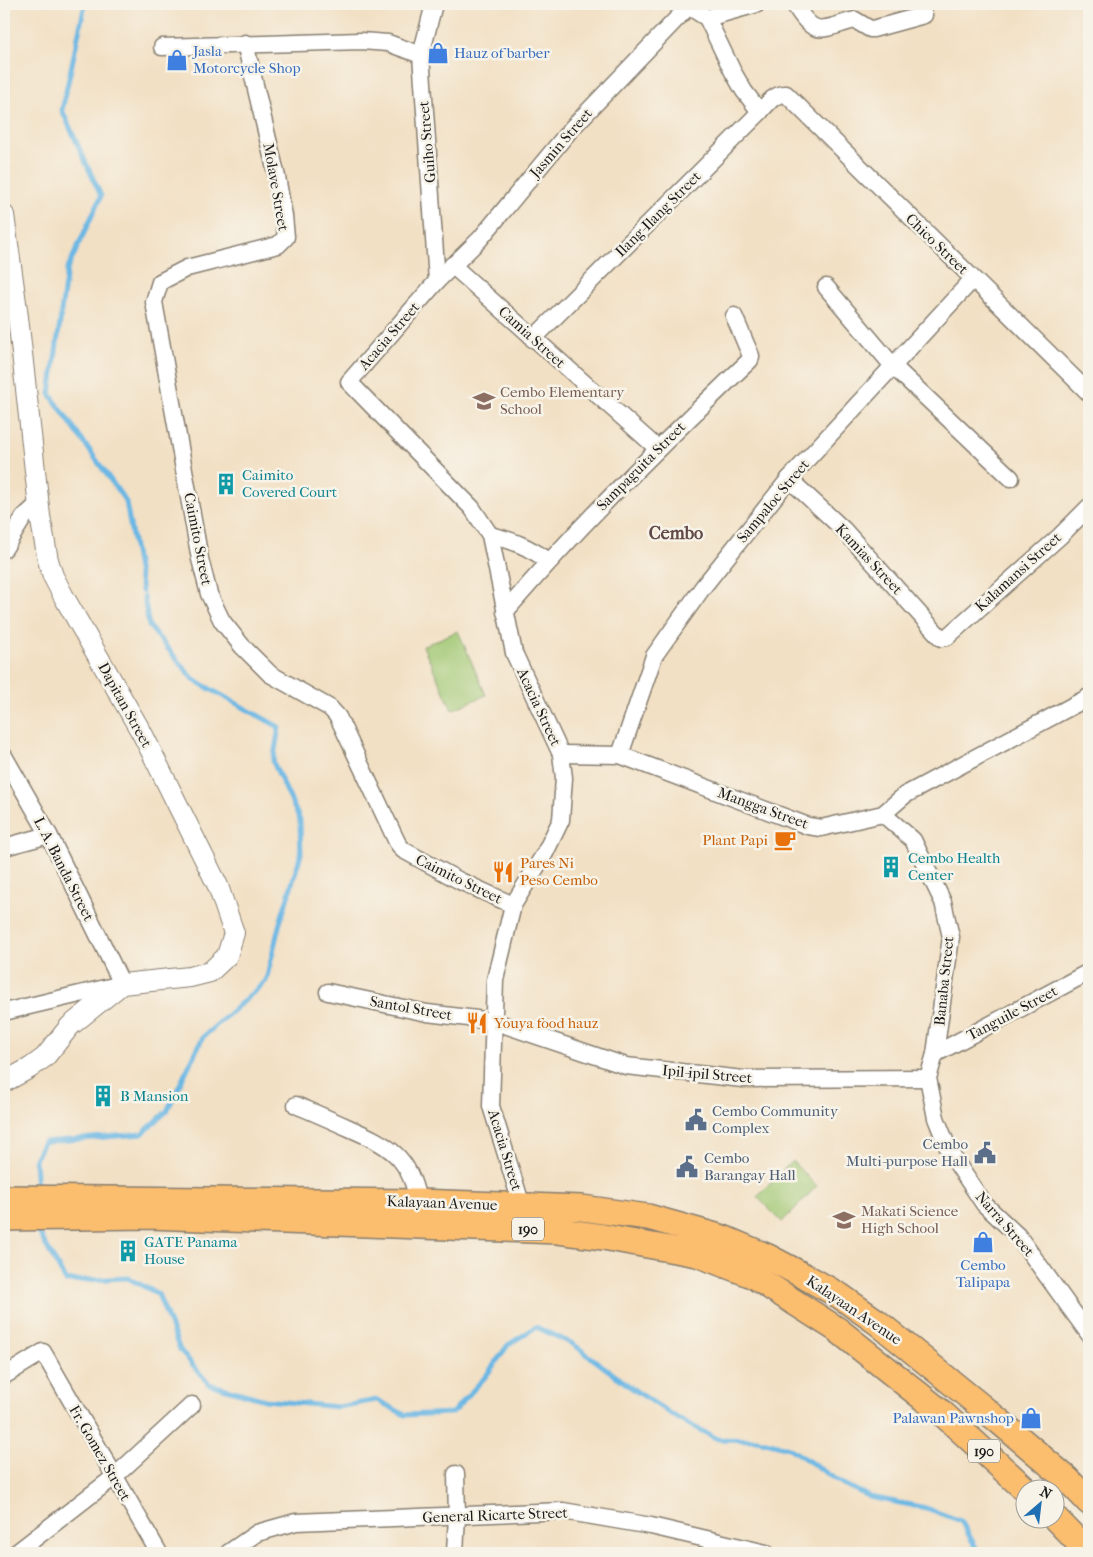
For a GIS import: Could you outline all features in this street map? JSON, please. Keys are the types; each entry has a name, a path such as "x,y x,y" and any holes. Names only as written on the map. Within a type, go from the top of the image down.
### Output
{"main road":[{"name":"Kalayaan Avenue","path":"5,1208 418,1202 582,1208 648,1218 723,1238 768,1257 840,1296 877,1322 949,1379 1056,1479 1089,1502"},
{"name":"Kalayaan Avenue","path":"63,1208 149,1216 558,1231 697,1254 752,1275 824,1320 942,1413 1016,1481"},
{"path":"1066,1529 1089,1553"}],"street":[{"name":"Guiho Street","path":"434,4 421,55 437,281"},
{"path":"707,18 757,4"},
{"path":"794,4 804,20 820,29 855,20 870,29 874,29 924,15"},
{"path":"686,6 707,18 733,72 760,112"},
{"name":"Jasmin Street","path":"437,281 480,239 571,129 686,6"},
{"path":"162,47 361,41 388,43 421,55"},
{"name":"Molave Street","path":"154,302 160,282 187,268 278,245 286,237 277,177 245,43"},
{"name":"Ilang-Ilang Street","path":"533,339 778,94 786,94"},
{"name":"Chico Street","path":"786,94 1089,393"},
{"name":"Dapitan Street","path":"4,215 9,302 38,504 48,560 53,576 147,744 218,886 234,933 227,956 210,972 190,977 122,984 4,1012"},
{"name":"Camia Street","path":"452,265 657,448"},
{"name":"Sampaloc Street","path":"620,754 654,656 703,587 789,479 973,279"},
{"name":"Acacia Street","path":"437,281 349,382 472,508 490,535 514,653 561,754 564,778 561,820 513,905 495,980 491,1106 522,1206"},
{"path":"826,287 893,366 1011,478"},
{"name":"Caimito Street","path":"154,302 200,559 209,594 222,621 242,646 270,674 330,708 338,717 398,842 404,850 460,881 513,905"},
{"name":"Sampaguita Street","path":"505,612 549,561 657,448 750,360 751,356 734,316"},
{"name":"Kamias Street","path":"789,479 844,530 938,636 941,638 947,636"},
{"path":"4,549 24,517 38,504"},
{"name":"Kalamansi Street","path":"947,636 1089,507"},
{"path":"490,535 514,540 549,561"},
{"name":"Mangga Street","path":"561,754 620,754 808,826 821,828 883,814 905,795 1089,697"},
{"name":"L. A. Banda Street","path":"4,756 49,835 122,984"},
{"name":"Banaba Street","path":"883,814 913,840 943,902 951,937 935,1054 928,1078"},
{"path":"4,847 49,835"},
{"name":"Tanguile Street","path":"935,1054 1089,972"},
{"path":"4,1082 30,1068 45,1057 70,1026 122,984"},
{"name":"Santol Street","path":"328,992 427,1013 493,1020"},
{"name":"Ipil-ipil Street","path":"493,1020 626,1066 743,1079 928,1078"},
{"name":"Narra Street","path":"928,1078 936,1118 950,1153 984,1204 1018,1236 1089,1334"},
{"path":"296,1105 377,1140 394,1152 408,1170 415,1186 418,1202"},
{"name":"Fr. Gomez Street","path":"4,1376 43,1352 159,1553"},
{"path":"16,1553 114,1477 192,1405"},
{"path":"455,1553 457,1516 456,1474"},
{"name":"General Ricarte Street","path":"228,1553 251,1546 257,1533 296,1522 563,1511 651,1526 766,1553"}],"green space":[{"path":"458,631 486,695 452,710 423,646"},
{"path":"792,1161 817,1186 782,1222 757,1197"}],"waterway":[{"path":"61,312 67,270 101,196 62,110 85,4"},
{"path":"61,315 50,394 126,502 142,591"},
{"path":"37,1192 35,1159 44,1142 142,1134 167,1111 203,1037 266,981 279,926 301,854 300,820 273,762 279,727 194,680 149,626 144,597"},
{"path":"39,1223 39,1233 66,1281 128,1278 158,1294 180,1350 209,1384 265,1400 338,1407 377,1400 405,1415 452,1413 486,1376 508,1345 536,1327 573,1344 636,1391 682,1421 718,1439 758,1440 789,1448 843,1484 870,1497 926,1508 961,1521 979,1553"}],"place":[{"name":"Hauz of barber","path":"438,53"},
{"name":"Jasla Motorcycle Shop","path":"177,60"},
{"name":"Cembo Elementary School","path":"484,401"},
{"name":"Caimito Covered Court","path":"226,484"},
{"name":"Plant Papi","path":"785,840"},
{"name":"Cembo Health Center","path":"891,867"},
{"name":"Pares Ni Peso Cembo","path":"503,872"},
{"name":"Youya food hauz","path":"477,1023"},
{"name":"B Mansion","path":"103,1096"},
{"name":"Cembo Community Complex","path":"696,1120"},
{"name":"Cembo Multi-purpose Hall","path":"985,1153"},
{"name":"Cembo Barangay Hall","path":"687,1167"},
{"name":"Makati Science High School","path":"844,1220"},
{"name":"Cembo Talipapa","path":"983,1242"},
{"name":"GATE Panama House","path":"128,1251"},
{"name":"Palawan Pawnshop","path":"1031,1418"}],"district":[{"name":"Cembo","path":"676,533"}]}
